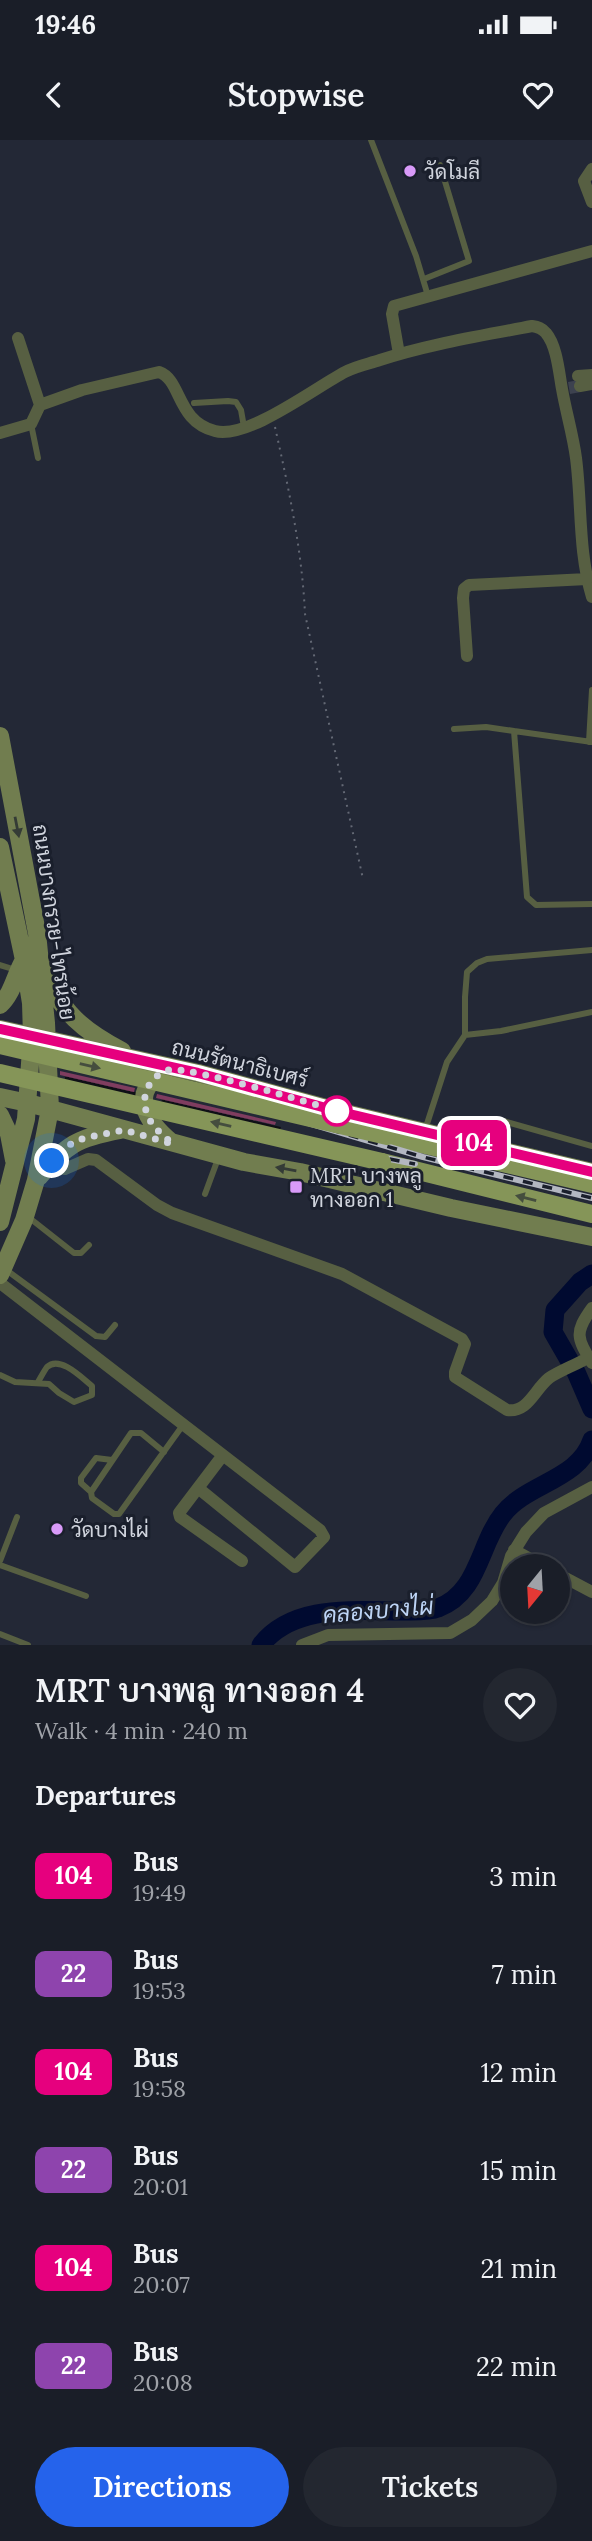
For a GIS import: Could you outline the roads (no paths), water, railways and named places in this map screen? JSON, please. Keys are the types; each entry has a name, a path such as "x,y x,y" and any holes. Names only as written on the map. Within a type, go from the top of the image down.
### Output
{"main road":[{"name":"ถนนบางกรวย-ไทรน้อย","path":"0,736 37,933 40,1038 50,1109 41,1167 26,1214 1,1275"},
{"name":"ถนนบางกรวย-ไทรน้อย","path":"0,849 21,966 40,1038 17,1156 0,1222"},
{"path":"37,933 50,982 59,1001 72,1018 91,1034 148,1064"},
{"path":"0,1005 11,993 21,966"},
{"name":"ถนนรัตนาธิเบศร์","path":"0,1029 148,1064 185,1070 592,1172"},
{"name":"ถนนรัตนาธิเบศร์","path":"0,1045 592,1184"},
{"path":"173,1144 148,1119 144,1107 146,1091 160,1074 171,1070 185,1070"},
{"path":"0,1073 592,1214"},
{"path":"0,1097 28,1102 219,1156 592,1237"},
{"path":"0,1115 17,1156 41,1167 67,1146 84,1138 124,1130"},
{"path":"433,1134 450,1127 592,1163"},
{"path":"424,1202 432,1211 592,1248"}],"street":[{"path":"592,169 584,181 592,202"},
{"path":"399,354 393,307 592,251"},
{"path":"40,405 82,390 159,372 169,378 183,407 194,420 215,431 231,431 270,417 348,370 399,354 535,326 545,331 573,383 576,458 587,542 587,579 592,597"},
{"path":"0,433 32,424 40,405 18,338"},
{"path":"573,383 592,375"},
{"path":"467,656 463,598 464,589 469,585 587,579"},
{"path":"41,1167 65,1169 88,1159 96,1160 172,1213 342,1274 400,1304 462,1339 465,1344 455,1377 507,1410 516,1411 522,1408 548,1379 587,1361 579,1340 580,1325 592,1308"},
{"path":"1,1275 184,1425 318,1528 324,1537 295,1567 198,1488"},
{"path":"223,1455 179,1513 180,1517 242,1561"},
{"path":"302,1645 328,1635 450,1633 472,1620 492,1601 503,1583 514,1550 544,1513 592,1487"},
{"path":"514,1550 521,1554"},
{"path":"570,1580 592,1592"},
{"path":"435,1633 447,1645"}],"lane":[{"path":"371,140 428,296"},
{"path":"424,279 468,263 470,258 440,165"},
{"path":"194,403 236,402 242,410 244,427"},
{"path":"32,424 38,458"},
{"path":"454,729 486,727 591,742 592,690"},
{"path":"514,731 527,897 536,905 592,904"},
{"path":"433,1134 447,1062 465,1035 467,971 487,959 592,950"},
{"path":"0,965 21,966"},
{"path":"465,1035 501,1031 592,1012"},
{"path":"487,1137 492,1125 503,1121 592,1146"},
{"path":"205,1194 219,1156"},
{"path":"26,1214 74,1253 81,1253 89,1245"},
{"path":"1,1275 96,1336 105,1337 116,1325"},
{"path":"0,1375 15,1382 49,1384 74,1402 92,1395 92,1386 61,1363 47,1367 38,1382"},
{"path":"112,1460 96,1458 81,1483 91,1492 92,1498 114,1514 119,1514 184,1425"},
{"path":"91,1492 131,1433 141,1433 164,1452"},
{"path":"17,1517 0,1563 86,1596"},
{"path":"0,1634 28,1645"}],"waterway":[{"name":"คลองบางไผ่","path":"592,1274 580,1282 555,1310 553,1332 576,1372 592,1409"},
{"name":"คลองบางไผ่","path":"261,1645 274,1632 307,1616 344,1611 425,1611 452,1601 470,1580 488,1539 503,1514 525,1495 576,1464 592,1440"}],"tunnel":[{"path":"569,388 580,386"}],"railway":[{"path":"0,1047 288,1117 423,1157 592,1198"},
{"path":"0,1069 283,1138 415,1164"}],"place":[{"name":"วัดโมลี","path":"410,171"},
{"name":"MRT บางพลู ทางออก 1","path":"296,1187"},
{"name":"วัดบางไผ่","path":"57,1529"}]}
